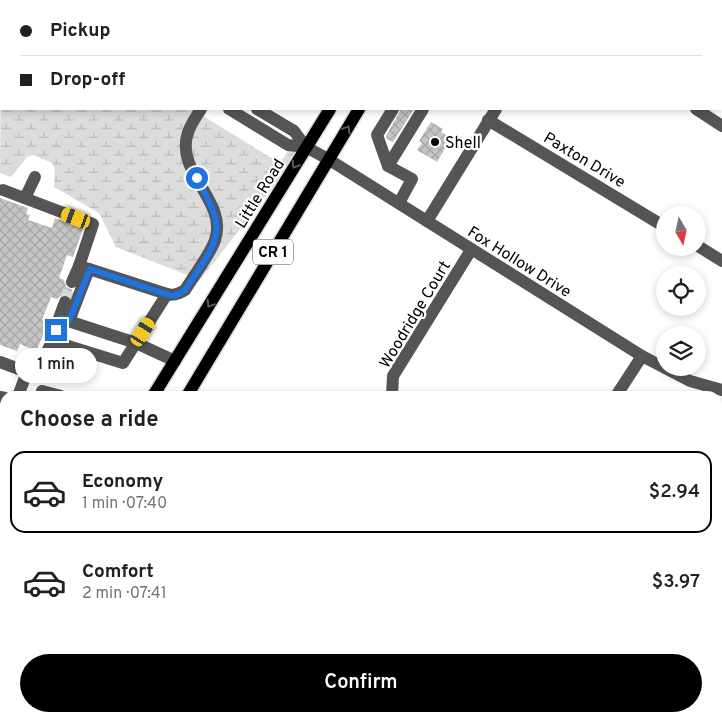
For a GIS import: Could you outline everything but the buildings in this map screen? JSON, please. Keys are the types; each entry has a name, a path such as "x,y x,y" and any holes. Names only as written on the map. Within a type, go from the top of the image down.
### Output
{"main road":[{"name":"Little Road","path":"156,391 329,110"},
{"name":"CR 1","path":"191,391 358,110"}],"street":[{"path":"84,267 172,296 185,290 215,242 217,222 214,211 189,162 186,152 187,135 200,110"},
{"path":"232,110 288,145 306,147"},
{"path":"259,110 294,131 306,147"},
{"path":"390,110 377,135 388,166 412,179 398,203"},
{"path":"388,166 422,110"},
{"path":"698,110 722,126"},
{"path":"427,220 492,114"},
{"name":"Paxton Drive","path":"492,114 656,221"},
{"name":"Fox Hollow Drive","path":"306,147 427,220 471,250 642,356 690,381 722,390"},
{"path":"25,198 35,177"},
{"path":"3,190 93,224 84,267 63,319 47,352 27,372 20,391"},
{"name":"Woodridge Court","path":"392,391 393,376 471,250"},
{"path":"706,251 722,261"},
{"path":"72,282 84,267"},
{"path":"52,341 123,364 167,294"},
{"path":"63,319 65,302"},
{"path":"63,319 136,343 174,361"},
{"path":"619,391 642,356"},
{"path":"0,362 27,372"}],"green space":[{"path":"0,110 194,110 276,161 283,159 296,137 301,144 284,173 200,280 116,247 99,213 54,187 55,170 52,163 33,155 27,157 11,177 0,173"}],"tunnel":[{"path":"65,302 72,282"}],"place":[{"name":"Shell","path":"435,142"}],"route":[{"path":"56,330 61,318 69,321 90,269 172,296 185,290 215,242 217,232 214,211 197,178"}]}
